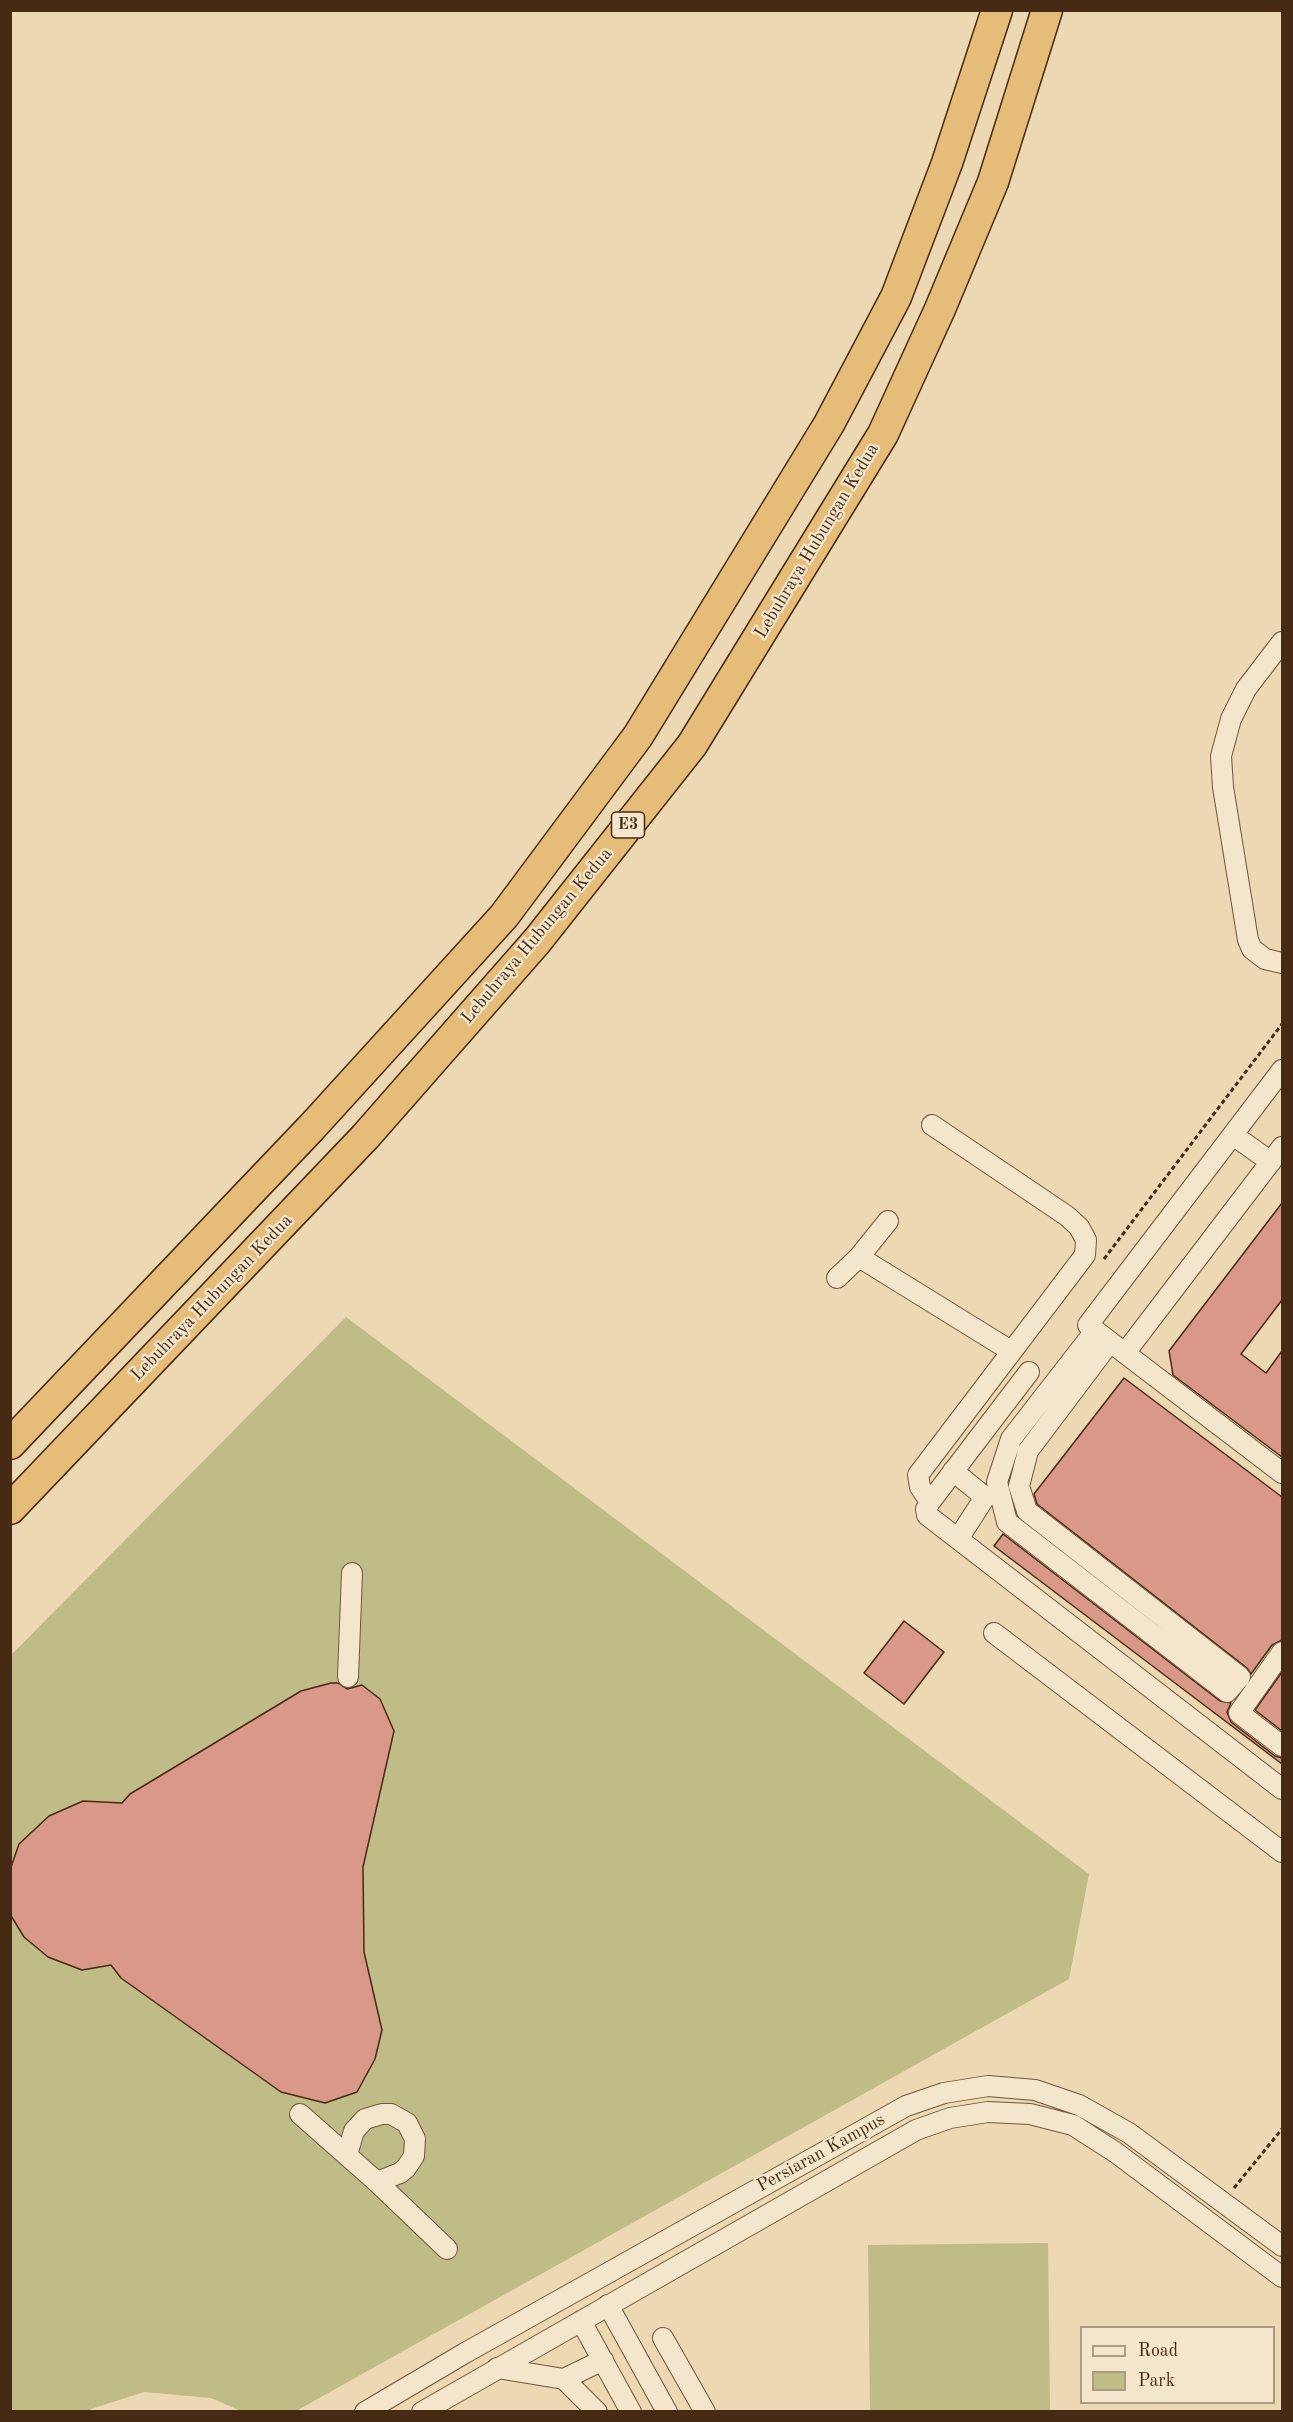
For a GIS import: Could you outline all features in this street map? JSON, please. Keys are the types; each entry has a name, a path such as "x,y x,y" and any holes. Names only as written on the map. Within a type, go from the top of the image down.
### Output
{"highway":[{"name":"E3","path":"10,1444 311,1128 504,916 638,736 829,424 896,297 947,163 997,10"},
{"name":"Lebuhraya Hubungan Kedua","path":"10,1509 364,1137 537,941 692,745 883,434 940,309 993,182 1047,10"}],"street":[{"path":"1282,642 1246,689 1230,719 1221,756 1223,787 1248,940 1252,949 1265,959 1282,963"},
{"path":"1233,1135 1276,1155 1110,1342 1011,1439 997,1482 1008,1522 1227,1692 1240,1677 1027,1511 1019,1486 1028,1451 1110,1342 1233,1135 1282,1070"},
{"path":"930,1502 920,1487 918,1475 1085,1255 1086,1240 1079,1227 1067,1216 932,1125"},
{"path":"837,1278 859,1257 888,1221"},
{"path":"859,1257 1011,1351"},
{"path":"1110,1342 1282,1473"},
{"path":"1029,1372 930,1502 926,1509 927,1515 1282,1789"},
{"path":"953,1471 985,1497 958,1539"},
{"path":"348,1677 352,1574"},
{"path":"994,1633 1282,1852"},
{"path":"1282,1652 1239,1713 1282,1746"},
{"name":"Persiaran Kampus","path":"365,2412 475,2347 906,2106 944,2094 988,2086 1035,2090 1080,2105 1129,2133 1282,2246"},
{"name":"Persiaran Kampus","path":"428,2410 497,2368 916,2130 950,2118 988,2112 1030,2114 1072,2125 1115,2151 1282,2277"},
{"path":"300,2114 377,2182 447,2249"},
{"path":"347,2155 354,2132 365,2120 382,2114 391,2114 406,2123 415,2139 414,2156 400,2173 377,2182"},
{"path":"608,2305 667,2412"},
{"path":"581,2321 631,2412"},
{"path":"663,2338 705,2412"},
{"path":"497,2368 564,2379 603,2360"},
{"path":"564,2379 597,2412"}],"path":[{"path":"1104,1260 1282,1024"},
{"path":"1222,2202 1282,2129"}],"green space":[{"path":"346,1317 1089,1874 1069,1979 296,2411 241,2411 211,2398 144,2392 89,2411 11,2412 11,1655"},
{"path":"1048,2243 1050,2411 870,2411 868,2245"}],"building":[{"path":"1282,1203 1282,1300 1241,1354 1266,1373 1282,1351 1282,1457 1173,1375 1169,1351"},
{"path":"1124,1378 1282,1497 1282,1640 1272,1645 1251,1674 1247,1668 1037,1504 1034,1494"},
{"path":"1003,1534 1220,1701 1231,1703 1227,1712 1231,1722 1275,1756 1282,1758 1282,1764 994,1546"},
{"path":"904,1621 944,1652 904,1704 864,1673"},
{"path":"1282,1672 1282,1731 1255,1710"},
{"path":"338,1683 347,1689 362,1685 380,1699 394,1731 363,1867 364,1952 382,2030 375,2059 357,2092 325,2103 281,2092 121,1978 111,1965 82,1970 48,1957 24,1937 10,1914 10,1870 19,1844 49,1816 83,1801 122,1803 130,1794 301,1691"}]}
